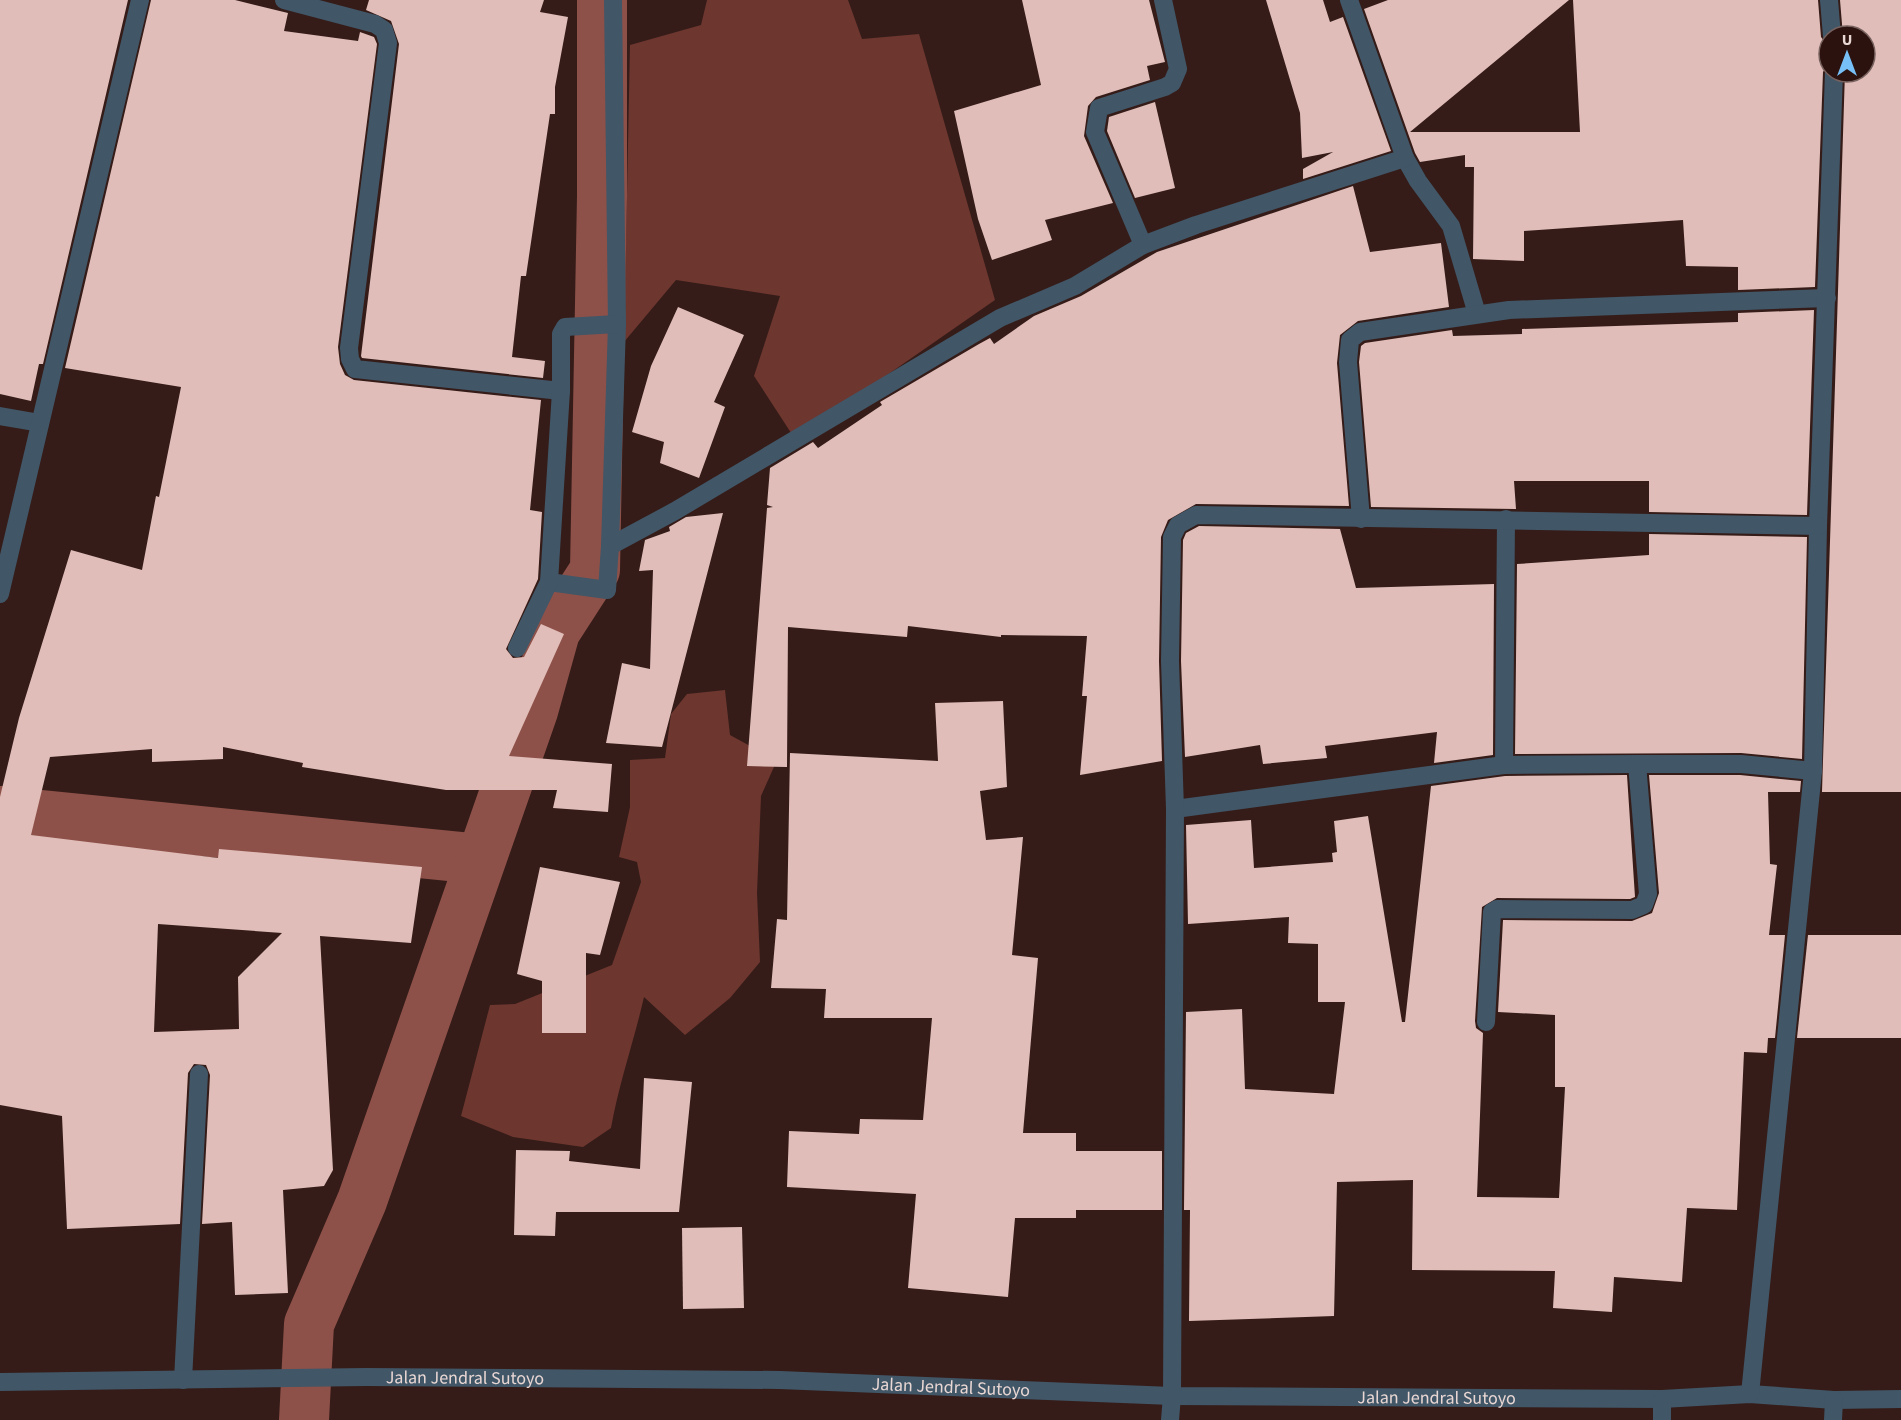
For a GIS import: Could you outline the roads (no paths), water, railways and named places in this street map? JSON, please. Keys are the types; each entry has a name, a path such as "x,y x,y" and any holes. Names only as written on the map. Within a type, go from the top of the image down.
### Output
{"street":[{"path":"0,594 140,0"},
{"path":"284,0 375,24 384,30 388,43 349,348 350,359 355,369 561,391"},
{"path":"557,583 607,590 610,546 612,0"},
{"path":"1143,245 1095,132 1095,119 1099,108 1165,87 1177,76 1179,69 1163,0"},
{"path":"1349,0 1405,158 1418,181 1451,226 1477,314"},
{"path":"1829,0 1831,24"},
{"path":"1750,1394 1813,771 1818,526 1834,84"},
{"path":"610,546 675,511 1000,318 1075,286 1143,245 1196,225 1405,158"},
{"path":"1361,519 1348,362 1350,340 1360,332 1477,314 1827,298"},
{"path":"517,648 557,583 561,334 565,327 611,325"},
{"path":"0,416 40,423"},
{"path":"1170,1420 1172,1396 1175,809 1170,661 1172,537 1178,525 1196,515 1818,526"},
{"path":"1504,765 1506,519"},
{"path":"1486,1022 1492,912 1497,909 1632,910 1644,905 1648,894 1637,764"},
{"path":"1175,809 1504,765 1741,764 1813,771"},
{"path":"183,1380 199,1074"},
{"name":"Jalan Jendral Sutoyo","path":"0,1382 286,1378 780,1380 1172,1396 1662,1399 1750,1394 1834,1400 1901,1400"},
{"path":"1662,1399 1662,1420"},
{"path":"1833,1420 1834,1400"}],"waterway":[{"path":"304,1420 309,1324 362,1201 533,711 555,632 595,570 602,196 602,0"},
{"path":"0,811 480,859"}]}
